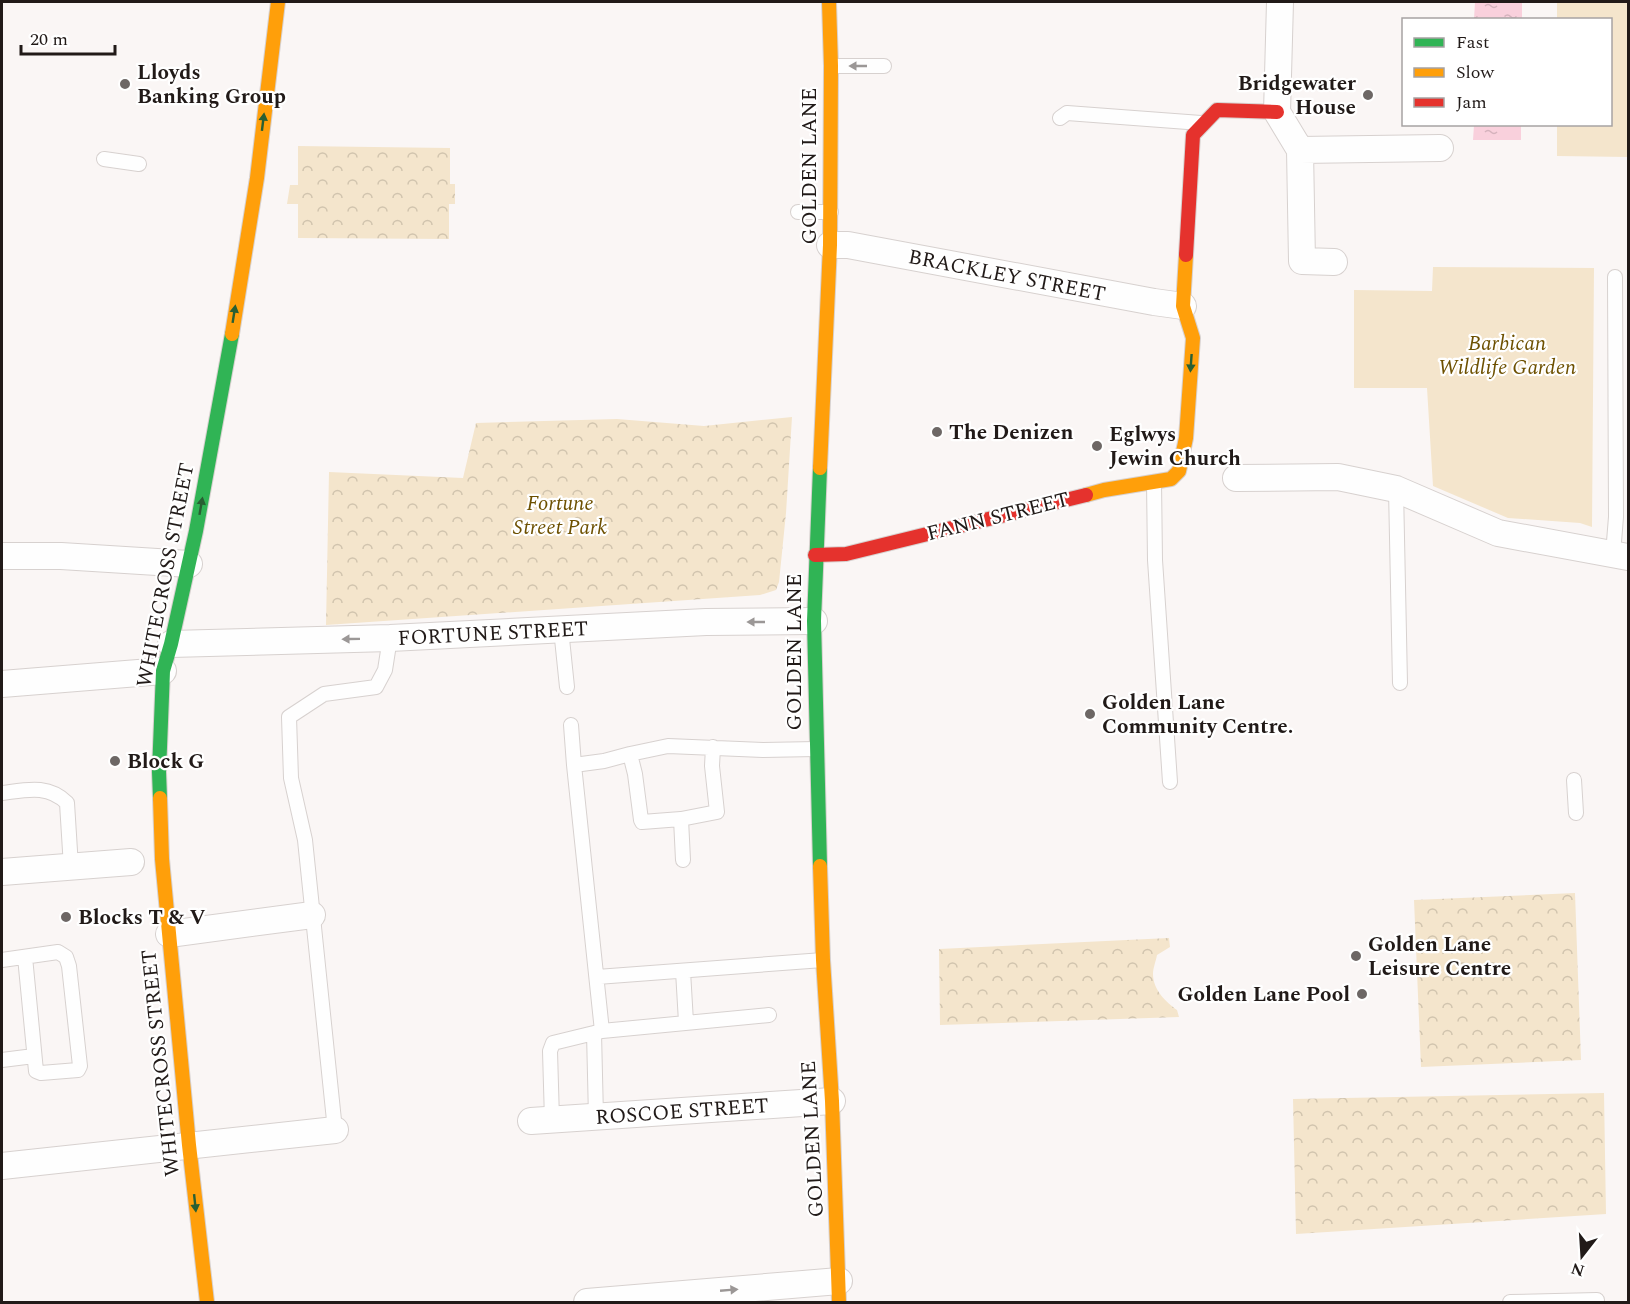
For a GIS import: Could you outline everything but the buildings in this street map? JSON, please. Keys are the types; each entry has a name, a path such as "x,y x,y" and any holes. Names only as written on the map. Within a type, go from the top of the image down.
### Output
{"street":[{"name":"WHITECROSS STREET","path":"207,1302 189,1145 162,859 159,772 163,671 196,531 226,369 257,178 278,2"},
{"name":"GOLDEN LANE","path":"829,2 831,212 814,621 823,960 832,1101 839,1292"},
{"path":"1280,2 1277,112 1300,150 1302,261 1334,262"},
{"path":"1183,306 1192,135 1216,110 1277,112"},
{"path":"1300,150 1440,148"},
{"name":"BRACKLEY STREET","path":"830,245 856,246 1183,306"},
{"name":"FANN STREET","path":"815,555 846,554 1104,490 1171,479 1179,471 1186,438 1193,338 1183,306"},
{"path":"1236,478 1338,477 1396,489 1498,533 1621,555"},
{"path":"2,556 61,556 189,564"},
{"name":"FORTUNE STREET","path":"171,644 390,638 706,622 814,621"},
{"path":"2,684 163,671"},
{"path":"2,872 131,862"},
{"path":"169,934 312,915"},
{"name":"ROSCOE STREET","path":"542,1120 832,1101"},
{"path":"2,1166 335,1130"},
{"path":"587,1302 839,1292"}],"lane":[{"path":"831,66 884,66"},
{"path":"1060,118 1067,113 1204,123"},
{"path":"104,159 139,164"},
{"path":"798,212 831,212"},
{"path":"1615,277 1616,517 1621,555"},
{"path":"1154,482 1155,560 1170,782"},
{"path":"1396,489 1400,682"},
{"path":"561,629 567,687"},
{"path":"335,1130 304,840 291,778 289,717 324,694 376,687 385,670 390,638"},
{"path":"571,725 597,978 596,1117"},
{"path":"574,765 668,746 763,750 816,749"},
{"path":"630,754 635,774 640,820 645,822 681,819 717,812 712,766 713,747"},
{"path":"1574,780 1576,813"},
{"path":"2,793 45,790 59,795 67,803 71,867"},
{"path":"681,819 683,860"},
{"path":"2,960 58,952 66,957 69,966 80,1066 78,1070 41,1073 36,1071 25,957"},
{"path":"597,978 823,960"},
{"path":"683,971 686,1022"},
{"path":"542,1120 550,1051 553,1043 598,1032 769,1015"},
{"path":"2,1060 34,1056"},
{"path":"1510,1302 1597,1300"}],"green space":[{"path":"1557,2 1628,2 1628,157 1557,156 1557,126 1612,126 1612,18 1557,18"},
{"path":"298,146 450,148 450,184 455,184 455,204 449,204 449,239 298,238 298,204 287,204 290,185 298,185"},
{"name":"Barbican Wildlife Garden","path":"1433,267 1594,268 1592,527 1580,523 1508,518 1433,486 1427,388 1354,388 1354,290 1432,291"},
{"name":"Fortune Street Park","path":"792,417 786,513 779,582 776,590 760,595 326,625 329,472 463,478 476,423 617,419 704,426"},
{"path":"1575,893 1581,1060 1421,1067 1414,900"},
{"path":"1169,938 1170,947 1157,955 1153,972 1154,980 1161,995 1177,1010 1179,1017 940,1025 939,949"},
{"path":"1604,1093 1606,1214 1296,1234 1293,1099"}],"water":[{"path":"1475,2 1522,2 1522,18 1474,18"},
{"path":"1474,126 1521,126 1521,140 1473,140"}],"traffic: fast":[{"path":"160,798 163,671 196,531 232,334"},
{"path":"820,468 814,621 820,866"}],"traffic: slow":[{"path":"232,334 257,178 278,2"},
{"path":"820,468 830,245 829,2"},
{"path":"1086,495 1171,479 1179,471 1186,438 1193,338 1183,306 1186,255"},
{"path":"160,798 162,859 189,1145 207,1302"},
{"path":"820,866 839,1302"}],"traffic: jam":[{"path":"1186,255 1193,135 1217,110 1277,112"},
{"path":"815,555 846,554 1086,495"}],"place":[{"name":"Lloyds Banking Group","path":"125,84"},
{"name":"Bridgewater House","path":"1368,95"},
{"name":"The Denizen","path":"937,432"},
{"name":"Eglwys Jewin Church","path":"1097,446"},
{"name":"Golden Lane Community Centre.","path":"1090,714"},
{"name":"Block G","path":"115,761"},
{"name":"Blocks T & V","path":"66,917"},
{"name":"Golden Lane Leisure Centre","path":"1356,956"},
{"name":"Golden Lane Pool","path":"1362,994"}]}
